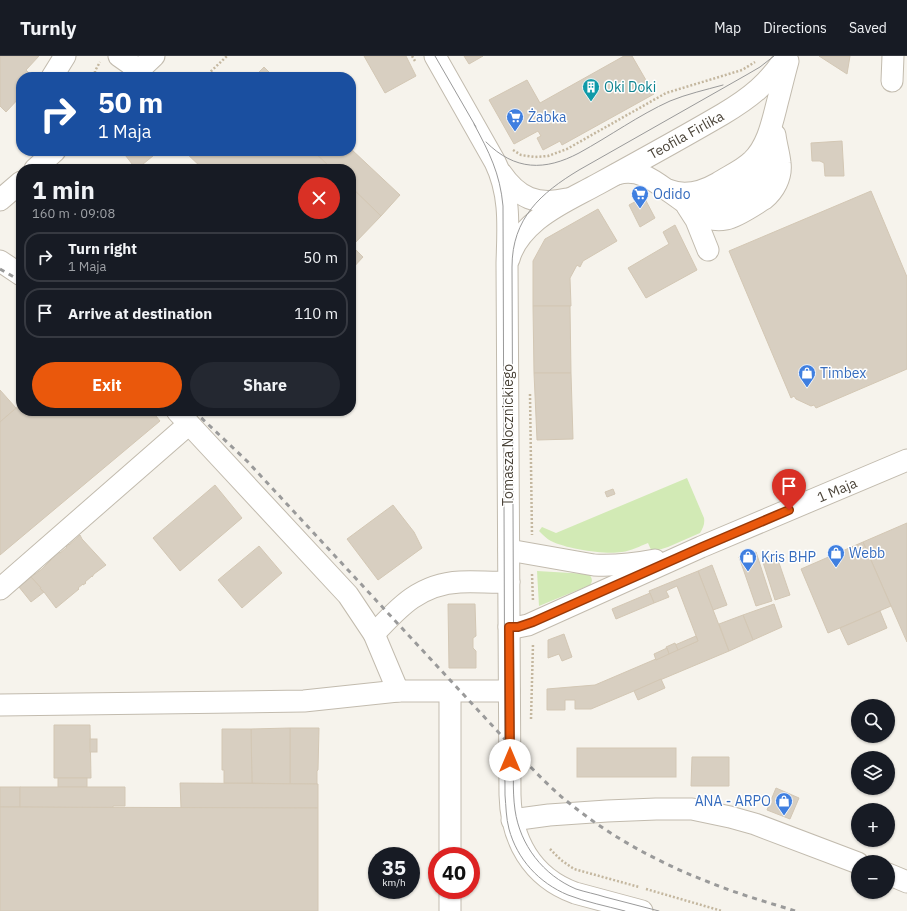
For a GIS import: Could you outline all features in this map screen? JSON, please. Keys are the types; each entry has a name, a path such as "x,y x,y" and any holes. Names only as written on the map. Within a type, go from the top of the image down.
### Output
{"street":[{"path":"55,72 65,56"},
{"path":"137,72 154,56"},
{"name":"Tomasza Nocznickiego","path":"435,56 495,162 502,180 507,203 510,795 514,826 521,846 531,862 554,883 575,893 642,911"},
{"name":"Teofila Firlika","path":"507,264 517,242 524,233 531,225 548,212 724,114 746,100 772,77 786,56"},
{"path":"666,189 672,192 681,193 705,190 746,166 755,159 763,146 769,131 789,56"},
{"path":"892,80 893,56"},
{"path":"110,59 132,72"},
{"path":"612,176 622,173 634,173 649,178 684,202 692,205 709,206 717,204 758,181 763,175 772,160 774,153 774,121 776,109"},
{"path":"41,164 49,156"},
{"name":"Teofila Firlika","path":"495,162 511,187 524,196 542,202 573,198"},
{"path":"0,200 16,186"},
{"path":"684,202 696,220 708,250"},
{"path":"0,261 16,272"},
{"path":"0,589 183,418 348,595 374,634 398,691"},
{"name":"1 Maja","path":"509,627 518,627 533,622 702,547 907,460"},
{"name":"1 Maja","path":"509,550 594,565 609,566 652,560 702,547"},
{"path":"374,634 390,616 413,597 426,590 443,584 459,582 509,582"},
{"path":"0,705 304,701 398,691 509,691"},
{"path":"450,691 450,847"},
{"path":"514,826 549,815 607,811 692,809 755,824 851,860"},
{"path":"895,877 907,882"},
{"path":"450,899 450,911"}],"path":[{"path":"210,72 227,56"},
{"path":"412,56 416,63"},
{"path":"510,147 513,151 521,155 535,157 548,156 567,149 666,93 742,70 760,58"},
{"path":"95,72 110,59"},
{"path":"530,392 533,622 531,721"},
{"path":"546,846 561,860 574,869 722,911"}],"green space":[{"path":"687,478 704,518 704,526 700,533 668,547 652,552 648,543 632,550 615,553 596,552 566,547 551,541 539,531 542,527 556,533"},
{"path":"537,571 588,574 590,575 592,581 590,585 539,606"}],"building":[{"path":"0,56 39,56 26,70 28,72 16,72 16,101 6,112 0,106"},
{"path":"364,56 406,56 416,76 385,93"},
{"path":"464,56 483,56 469,64"},
{"name":"Oki Doki","path":"624,56 632,56 654,94 562,145 560,141 543,150 537,138 541,136 538,131 514,144 489,100 527,80 540,103"},
{"path":"819,56 850,56 847,74"},
{"path":"264,67 269,72 259,72"},
{"path":"842,141 844,176 825,176 824,163 820,161 812,161 811,143"},
{"path":"356,154 400,195 381,216 356,192 356,164 327,164 318,156 356,156"},
{"path":"126,156 153,156 143,164 132,164"},
{"path":"189,156 318,156 327,164 198,164"},
{"path":"871,191 907,277 907,369 816,408 814,405 811,406 796,399 794,396 791,398 729,251"},
{"path":"356,192 381,216 356,242"},
{"path":"644,197 655,218 640,227 629,205"},
{"path":"598,209 617,241 583,261 580,267 577,265 570,278 571,306 533,306 533,261 545,239"},
{"path":"675,225 697,270 646,298 628,268 669,244 663,232"},
{"path":"356,250 363,257 356,265"},
{"path":"533,306 570,306 571,373 534,373"},
{"path":"534,373 571,373 573,439 537,440"},
{"path":"0,390 16,408 0,422"},
{"path":"16,408 16,416 156,416 160,421 0,555 0,422"},
{"path":"215,485 242,518 180,571 153,538"},
{"path":"613,489 615,494 607,497 605,492"},
{"path":"393,505 414,532 422,548 378,580 347,539"},
{"path":"907,523 907,642 863,542"},
{"path":"80,535 106,565 56,608 31,577 42,569 58,552 60,553"},
{"path":"863,542 891,606 828,633 801,569"},
{"path":"259,546 282,573 242,608 218,580"},
{"path":"756,552 772,601 756,606 739,557"},
{"path":"776,554 790,595 775,600 762,559"},
{"path":"712,565 727,605 713,610 698,571"},
{"path":"698,571 729,651 591,709 575,709 575,700 565,700 565,710 547,710 547,689 595,685 698,641 677,586 666,591 669,597 654,603 649,591"},
{"path":"31,577 44,592 31,602 19,587"},
{"path":"650,593 654,603 616,619 612,609"},
{"path":"448,604 475,604 476,636 473,638 473,648 476,651 476,668 449,668"},
{"path":"774,604 782,627 753,640 743,615"},
{"path":"880,611 887,628 848,645 840,628"},
{"path":"743,615 753,640 729,651 719,624"},
{"path":"564,634 572,657 562,661 559,654 548,658 548,640"},
{"path":"696,636 698,641 678,650 675,645"},
{"path":"675,643 678,650 669,654 666,647"},
{"path":"667,648 669,654 656,660 654,654"},
{"path":"661,679 665,688 638,700 634,691"},
{"path":"54,725 90,725 91,778 54,778"},
{"path":"290,728 319,728 317,784 290,784"},
{"path":"290,728 290,784 252,783 251,729"},
{"path":"222,729 251,729 252,783 224,783 224,770 222,770"},
{"path":"90,739 97,739 97,752 90,752"},
{"path":"577,748 676,748 676,777 577,777"},
{"path":"692,757 729,757 729,786 691,786"},
{"path":"58,778 87,778 87,787 58,787"},
{"path":"180,783 318,784 318,808 181,808"},
{"path":"0,787 20,787 20,807 0,807"},
{"path":"20,787 125,787 125,806 113,806 113,808 20,807"},
{"path":"776,788 799,798 790,819 767,810"},
{"path":"0,807 318,808 318,911 0,911"}],"tram line":[{"path":"435,56 476,127"},
{"path":"659,911 579,890 553,876 535,857 528,847 522,835 515,810 513,786 513,250 517,234 523,221 531,209 552,188 579,170 760,67 774,56"},
{"path":"486,142 497,152 519,163 531,165 554,163 579,153 670,101 689,94 723,85"},
{"path":"474,124 493,163 502,194 503,206 505,795 508,825 513,840 524,860 531,869 548,884 568,895 625,911"}],"railway":[{"path":"0,269 16,278"},
{"path":"199,416 247,461 552,789 609,832 659,860 721,887 795,911"}],"place":[{"name":"Oki Doki","path":"591,102"},
{"name":"Żabka","path":"515,132"},
{"name":"Odido","path":"640,209"},
{"name":"Timbex","path":"807,388"},
{"name":"Webb","path":"836,568"},
{"name":"Kris BHP","path":"748,572"},
{"name":"ANA - ARPO","path":"784,816"}],"route":[{"path":"510,760 509,627 518,627 533,622 789,510"}]}
